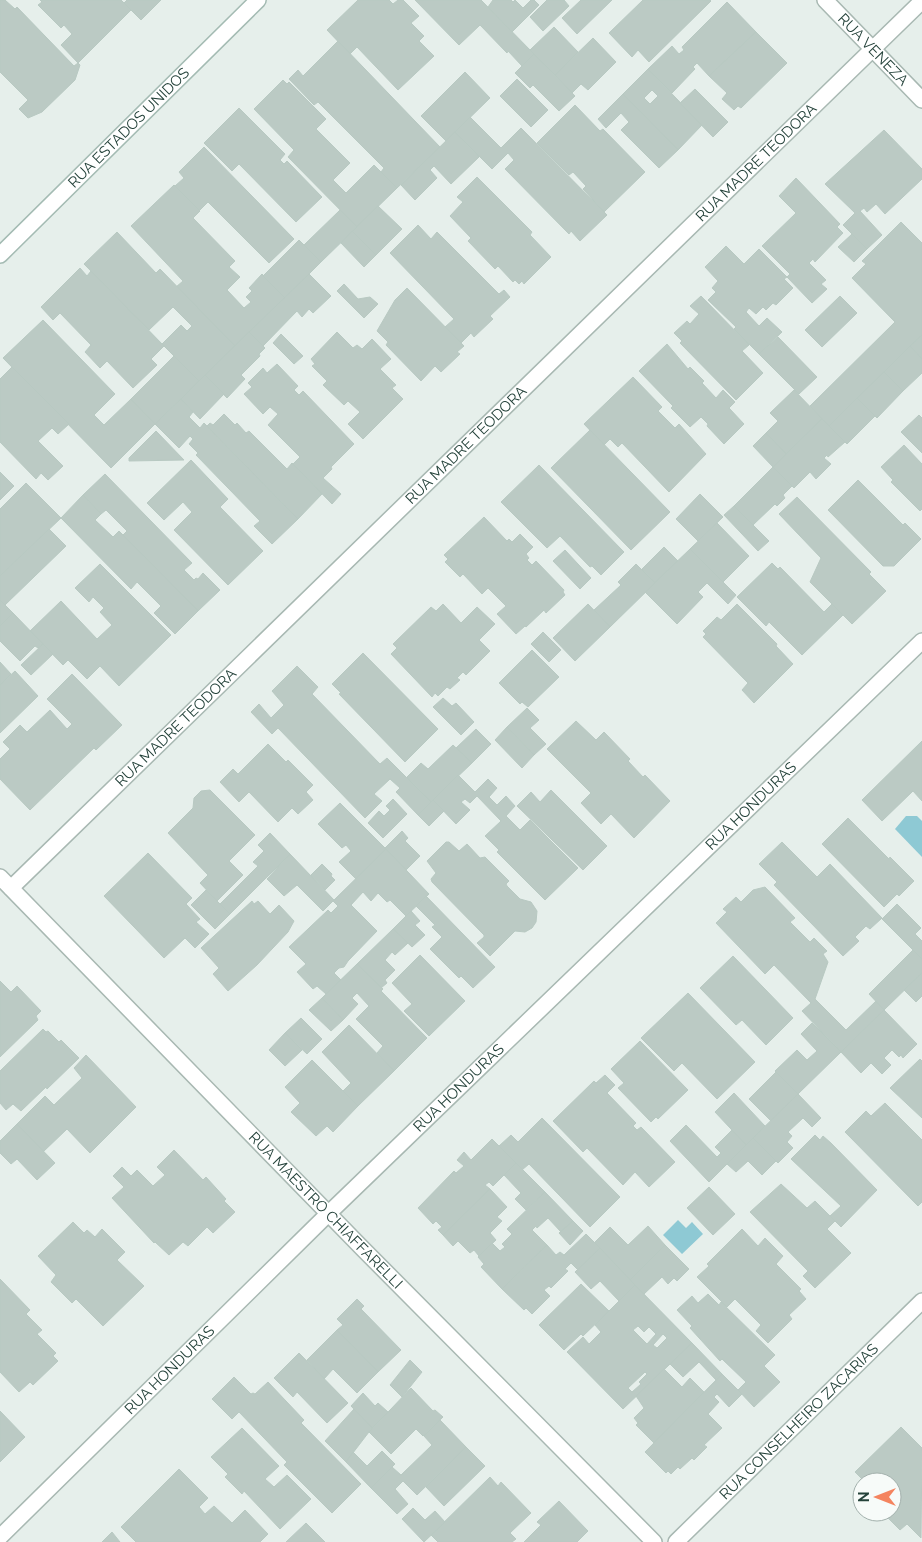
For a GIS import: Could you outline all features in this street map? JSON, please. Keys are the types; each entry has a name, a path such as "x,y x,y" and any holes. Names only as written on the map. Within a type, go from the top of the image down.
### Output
{"street":[{"name":"RUA ESTADOS UNIDOS","path":"0,255 258,0"},
{"name":"RUA VENEZA","path":"824,0 922,100"},
{"name":"RUA MADRE TEODORA","path":"11,888 922,1"},
{"name":"RUA HONDURAS","path":"0,1537 329,1213 922,641"},
{"name":"RUA MAESTRO CHIAFFARELLI","path":"0,877 363,1249 654,1542"},
{"name":"RUA CONSELHEIRO ZACARIAS","path":"676,1542 922,1301"}],"water":[{"path":"906,816 917,816 922,821 922,857 895,829"},
{"path":"678,1220 686,1228 692,1222 703,1234 682,1254 663,1235"}],"building":[{"path":"0,0 5,0 15,9 17,7 74,66 78,63 80,65 75,80 42,112 28,118 19,109 28,100 0,72"},
{"path":"40,0 121,0 131,10 78,63 61,45 72,34 64,25 61,28 38,5 42,2"},
{"path":"127,0 161,0 141,20 124,3"},
{"path":"358,0 389,0 393,4 398,0 403,0 419,16 411,23 424,36 419,41 434,56 398,90 357,47 350,54 327,30"},
{"path":"415,0 481,0 534,54 522,66 480,25 459,45"},
{"path":"493,0 511,0 513,2 515,0 523,8 531,0 534,0 539,5 512,32 488,7"},
{"path":"547,0 564,0 569,6 543,31 530,17"},
{"path":"581,0 612,0 577,34 562,18"},
{"path":"643,0 711,1 649,62 638,50 632,57 609,33"},
{"path":"727,2 756,32 709,76 697,63 693,67 695,69 672,93 648,69 672,46 679,54 684,50 682,47"},
{"path":"554,27 578,52 555,75 530,50"},
{"path":"756,32 787,63 741,108 738,106 734,110 722,99 727,93 709,76"},
{"path":"593,38 616,62 588,90 581,84 572,93 555,75"},
{"path":"338,41 440,147 397,188 381,172 384,168 318,102 314,105 289,79 298,70 303,76"},
{"path":"534,54 575,96 559,111 533,85 530,88 515,73"},
{"path":"648,69 702,125 678,150 623,94","holes":["652,90 658,96 650,104 644,98"]},
{"path":"465,72 490,98 446,141 421,116"},
{"path":"517,79 548,110 531,127 500,96"},
{"path":"283,80 287,84 289,82 326,119 316,129 350,163 333,180 346,193 374,165 397,188 357,227 288,157 294,150 254,109"},
{"path":"695,89 728,122 713,137 680,103"},
{"path":"623,94 678,150 659,168 621,130 629,122 621,113 606,128 598,119"},
{"path":"575,105 600,131 603,129 645,172 604,212 583,189 586,186 573,172 569,175 537,143"},
{"path":"239,108 285,154 280,160 284,164 287,161 322,197 296,222 239,164 232,171 204,143"},
{"path":"470,117 501,148 521,128 607,215 580,241 571,231 569,234 505,169 514,160 508,153 492,169 455,132"},
{"path":"884,130 922,169 922,179 885,214 876,204 867,212 864,208 860,211 882,235 867,249 843,225 855,213 825,184"},
{"path":"455,132 479,157 451,184 434,166 430,170 437,178 415,200 401,185"},
{"path":"204,147 294,239 269,263 208,202 199,211 175,186 184,178 179,172"},
{"path":"477,177 532,232 530,235 551,257 524,284 522,281 519,284 515,280 513,282 498,266 495,269 468,241 471,238 450,216 463,202 457,197"},
{"path":"796,178 840,224 837,227 843,233 815,262 813,259 809,263 826,280 821,284 827,289 812,303 787,277 790,274 762,246 796,213 779,196"},
{"path":"174,185 200,211 193,218 235,261 229,267 240,277 227,290 244,308 251,302 246,297 252,291 249,288 262,274 285,298 235,346 176,287 183,281 131,226"},
{"path":"378,206 402,229 376,255 352,231"},
{"path":"340,210 357,227 321,262 304,245"},
{"path":"901,222 922,243 922,335 829,426 810,406 895,322 852,278 866,264 862,261"},
{"path":"418,225 431,239 437,232 499,294 504,290 510,297 490,316 493,319 474,337 471,333 461,343 445,327 454,319 390,253"},
{"path":"352,231 376,255 364,267 341,243"},
{"path":"117,232 156,273 160,269 235,346 199,381 162,344 181,325 187,331 192,326 173,307 149,330 84,264"},
{"path":"852,234 867,249 854,262 838,247"},
{"path":"299,240 321,262 285,298 263,276"},
{"path":"726,246 744,264 759,249 787,277 784,279 793,288 776,305 773,303 766,310 763,307 756,314 749,308 746,312 759,326 767,318 782,332 759,354 734,329 736,327 708,300 716,292 712,288 718,281 705,267"},
{"path":"80,268 87,276 91,271 164,346 151,359 157,365 133,388 107,361 100,368 85,352 91,345 60,313 53,320 41,307"},
{"path":"309,274 331,296 313,313 309,309 302,317 297,311 263,346 249,332"},
{"path":"344,284 358,299 370,297 378,304 364,318 337,291"},
{"path":"407,288 464,346 457,352 460,354 441,372 435,366 421,381 386,345 388,342 377,331 395,300"},
{"path":"701,296 749,345 742,351 763,373 736,400 680,343 682,341 674,333 687,321 690,324 699,314 690,306"},
{"path":"840,296 857,313 822,347 805,330"},
{"path":"43,320 115,394 94,415 104,425 131,399 155,424 111,468 3,358"},
{"path":"249,332 265,348 259,354 260,356 241,375 245,379 227,398 205,375"},
{"path":"337,332 353,348 357,345 362,349 372,339 391,359 380,369 396,385 392,388 403,399 363,439 348,424 360,412 348,401 344,405 323,385 327,381 312,366 315,364 311,359"},
{"path":"281,334 303,356 294,364 273,343"},
{"path":"922,335 922,359 910,346"},
{"path":"778,337 817,377 799,394 759,354"},
{"path":"667,344 688,369 690,367 704,381 702,383 716,398 723,390 735,402 729,408 744,424 724,444 701,417 690,427 671,408 673,406 639,371"},
{"path":"910,346 922,359 922,373 903,391 884,372"},
{"path":"174,356 199,381 155,424 131,399"},
{"path":"277,364 298,386 294,390 299,395 303,391 354,444 323,478 341,494 332,504 293,464 300,457 268,425 278,414 270,407 263,414 244,394 252,387 248,383 263,368 267,373"},
{"path":"12,367 69,424 58,434 52,428 38,441 63,466 48,480 41,473 36,479 0,442 0,379"},
{"path":"884,372 903,391 877,418 857,398"},
{"path":"205,375 224,394 200,419 181,399"},
{"path":"633,377 662,407 658,411 675,428 679,424 706,454 669,492 622,443 618,447 610,439 604,445 584,424"},
{"path":"794,390 822,419 786,454 766,433 778,421 770,413"},
{"path":"857,398 875,416 847,444 829,426"},
{"path":"181,399 193,412 189,417 200,428 204,423 298,519 272,544 254,526 260,521 196,455 198,453 189,444 193,439 190,436 179,448 155,424"},
{"path":"224,414 235,425 237,423 246,433 249,431 287,469 292,463 322,494 298,519 207,426 210,423 213,425"},
{"path":"919,415 922,418 922,453 901,432"},
{"path":"822,419 845,442 828,457 827,455 824,458 831,464 816,479 810,472 794,488 773,467"},
{"path":"590,430 670,512 631,550 551,468"},
{"path":"156,431 184,460 129,461 129,458"},
{"path":"766,433 786,454 773,467 753,446"},
{"path":"904,445 922,464 922,509 920,511 891,482 893,480 881,467"},
{"path":"191,460 228,499 220,507 263,551 228,585 174,530 192,512 183,502 164,520 147,503"},
{"path":"539,465 624,552 601,575 592,566 590,567 560,536 547,548 501,502"},
{"path":"773,467 792,486 783,495 785,498 777,506 775,504 753,525 734,506"},
{"path":"0,472 14,486 0,500"},
{"path":"105,474 192,563 184,570 194,580 198,579 203,573 220,590 198,611 123,535 127,531 106,510 101,514 83,495"},
{"path":"858,480 903,525 905,523 921,539 894,566 883,566 828,510"},
{"path":"26,483 61,518 0,576 0,509"},
{"path":"700,494 723,517 698,541 676,519"},
{"path":"83,495 101,514 95,520 113,537 119,531 198,611 175,634 154,613 161,606 137,582 131,589 61,518"},
{"path":"797,497 871,572 869,574 886,591 852,624 810,582 821,558 779,514"},
{"path":"734,506 769,541 758,551 724,515"},
{"path":"484,517 507,541 509,539 512,542 520,534 533,547 526,554 529,558 527,560 532,565 536,561 564,590 565,595 546,613 544,610 516,634 497,614 506,606 488,588 482,594 463,574 460,577 445,562 448,559 444,555"},
{"path":"717,523 749,556 723,582 690,549"},
{"path":"49,529 66,546 5,605 0,600 0,576"},
{"path":"664,547 678,561 655,583 642,569"},
{"path":"690,549 736,595 728,604 707,583 698,592 703,597 677,624 645,592"},
{"path":"565,550 591,578 580,589 553,561"},
{"path":"772,563 778,569 780,567 824,612 832,604 843,615 802,655 769,622 766,626 737,597"},
{"path":"100,564 171,635 119,686 100,666 87,679 68,660 63,665 30,631 61,601 97,639 112,625 100,612 104,608 93,597 89,602 75,588"},
{"path":"636,564 655,583 610,627 594,610 621,585 618,582"},
{"path":"0,600 13,613 0,626"},
{"path":"443,604 461,623 477,607 495,624 479,640 490,651 466,675 463,672 457,678 460,680 450,689 447,687 438,696 435,693 432,697 391,654 397,648 393,644 431,607 436,611"},
{"path":"588,604 610,627 575,661 553,638"},
{"path":"737,604 777,644 776,646 793,664 754,703 742,690 748,683 703,637 706,634 703,631 717,617 721,620"},
{"path":"13,613 43,644 38,648 35,646 20,661 0,641 0,626"},
{"path":"543,632 561,650 549,662 531,644"},
{"path":"43,644 53,654 31,675 21,665"},
{"path":"532,650 559,677 528,707 522,702 520,704 499,683"},
{"path":"363,653 438,729 405,762 339,694 341,693 332,684"},
{"path":"0,662 11,674 0,685"},
{"path":"297,666 318,687 312,694 380,764 387,758 431,802 418,815 396,792 400,788 390,779 374,794 382,801 365,818 278,728 272,734 251,712 259,704 271,718 284,705 272,691"},
{"path":"15,671 38,696 0,733 0,685"},
{"path":"72,674 122,725 96,750 94,748 30,810 0,779 0,759 10,749 3,742 20,725 27,732 50,710 67,729 72,724 47,699"},
{"path":"443,698 452,706 456,703 474,722 461,735 433,707"},
{"path":"527,708 539,720 530,728 546,744 534,755 507,727"},
{"path":"576,721 596,740 604,732 630,759 628,761 643,777 645,775 670,801 634,838 611,814 601,824 581,803 591,793 547,749"},
{"path":"507,727 534,755 522,768 495,740"},
{"path":"476,729 491,744 472,763 456,748"},
{"path":"922,741 922,801 913,791 882,821 862,800"},
{"path":"268,744 286,762 288,760 313,785 306,792 313,800 298,814 292,808 278,822 249,792 239,802 220,782 233,769 238,774"},
{"path":"453,745 472,763 431,802 407,777 421,763 428,769"},
{"path":"458,775 475,792 488,779 497,788 489,797 497,805 506,796 515,806 506,816 520,830 530,820 578,868 545,900 497,852 499,850 485,836 501,821 477,796 470,803 465,799 461,802 470,810 456,824 433,800"},
{"path":"210,790 255,835 229,861 243,875 217,901 200,883 208,875 168,833 193,808 194,798 201,791"},
{"path":"551,790 607,846 583,870 517,806 531,792 540,802"},
{"path":"393,799 407,814 383,838 368,823 379,811 384,816 390,810 386,806"},
{"path":"433,800 444,811 429,826 418,815"},
{"path":"340,803 386,849 356,879 339,862 351,851 346,845 342,848 318,824"},
{"path":"848,818 914,881 899,896 897,894 884,907 822,844"},
{"path":"402,831 408,838 405,841 420,856 406,870 385,848"},
{"path":"270,833 290,854 230,914 220,904 258,866 253,862 264,851 258,845"},
{"path":"446,842 449,842 459,851 467,844 480,858 485,857 509,881 506,884 507,886 520,899 531,902 537,911 536,922 532,928 525,932 515,931 490,956 477,943 484,935 432,882 431,879 436,873 427,861"},
{"path":"782,842 817,877 830,864 882,918 870,929 866,926 855,937 859,941 843,956 774,885 777,882 759,864"},
{"path":"386,849 429,894 406,916 390,900 387,902 378,893 371,901 363,892 351,905 377,931 344,967 339,968 334,973 341,980 326,994 317,986 313,989 297,972 306,964 289,947 328,910 331,913 338,906 333,901"},
{"path":"148,853 192,898 186,904 200,919 196,922 209,934 195,948 185,938 164,958 104,896"},
{"path":"290,854 334,900 323,911 297,885 284,896 267,879"},
{"path":"322,864 335,880 325,890 311,875"},
{"path":"765,887 795,918 790,922 810,942 814,938 827,951 823,954 828,962 815,999 846,1030 876,1001 884,1010 841,1052 802,1011 811,1003 774,965 765,974 716,923 727,912 723,909 736,897 741,902 753,890"},
{"path":"206,890 230,914 215,929 191,905"},
{"path":"426,896 495,967 473,988 461,976 459,978 430,949 442,937 432,927 435,925 416,906"},
{"path":"252,901 254,904 258,901 270,914 279,905 294,921 288,932 257,965 228,991 213,974 219,968 201,948"},
{"path":"897,904 921,928 915,934 922,941 922,959 882,919"},
{"path":"411,911 420,921 415,925 425,935 412,947 393,929"},
{"path":"393,929 408,943 395,955 392,952 385,960 395,970 385,980 387,983 381,988 357,964"},
{"path":"913,950 922,959 922,973 884,1010 869,994"},
{"path":"420,955 465,1001 429,1036 404,1011 412,1004 392,983"},
{"path":"733,956 793,1018 766,1045 742,1020 736,1025 700,988"},
{"path":"357,964 383,989 381,991 427,1038 394,1071 377,1053 383,1046 356,1019 369,1006 357,993 352,998 358,1004 343,1020 322,998"},
{"path":"922,973 922,996 916,1002 904,990"},
{"path":"0,981 11,992 17,986 41,1011 36,1016 38,1020 0,1057"},
{"path":"688,993 755,1062 717,1099 682,1063 674,1071 641,1038"},
{"path":"322,998 343,1020 331,1031 309,1010"},
{"path":"884,1010 917,1044 903,1058 901,1055 899,1057 892,1050 884,1058 891,1065 882,1074 871,1063 861,1073 841,1052"},
{"path":"301,1018 322,1039 307,1054 285,1033"},
{"path":"812,1023 841,1052 798,1094 775,1071 797,1050 807,1060 817,1051 801,1034"},
{"path":"349,1025 394,1071 358,1106 343,1091 351,1083 322,1052"},
{"path":"43,1029 46,1032 48,1031 59,1042 61,1040 79,1058 21,1111 13,1104 6,1110 0,1103 0,1071"},
{"path":"285,1033 302,1050 285,1066 269,1050"},
{"path":"640,1041 688,1090 658,1119 656,1117 651,1122 618,1088 624,1083 611,1069"},
{"path":"86,1055 136,1107 90,1153 67,1129 43,1152 17,1124 45,1096 54,1105 82,1078 74,1068"},
{"path":"920,1059 922,1061 922,1118 890,1088"},
{"path":"312,1060 358,1106 333,1132 327,1126 316,1136 291,1112 300,1103 285,1087"},
{"path":"776,1072 798,1094 771,1121 749,1099"},
{"path":"605,1075 615,1085 607,1093 636,1123 633,1126 637,1130 641,1127 675,1162 649,1187 635,1172 623,1185 587,1148 583,1152 553,1121 594,1081 596,1083"},
{"path":"734,1093 765,1126 746,1145 715,1112"},
{"path":"798,1094 821,1118 812,1127 803,1118 788,1132 792,1136 787,1142 793,1148 778,1163 753,1138"},
{"path":"885,1103 922,1140 922,1202 918,1206 845,1132 866,1111 871,1116"},
{"path":"542,1118 620,1197 590,1227 529,1164 522,1170 499,1146 511,1135 518,1142"},
{"path":"17,1124 55,1163 37,1180 17,1159 11,1164 0,1153 0,1141"},
{"path":"686,1125 717,1157 721,1153 715,1147 732,1130 746,1145 709,1182 670,1141"},
{"path":"815,1135 820,1140 823,1136 831,1143 877,1190 841,1227 830,1216 841,1206 791,1159"},
{"path":"753,1138 776,1161 762,1175 748,1161 736,1172 727,1164"},
{"path":"492,1139 516,1163 493,1186 489,1182 485,1185 490,1189 443,1235 438,1230 442,1227 436,1221 433,1224 418,1208 454,1171 456,1173 464,1166 457,1160 464,1152 471,1160"},
{"path":"174,1150 203,1180 206,1177 235,1212 213,1233 207,1227 188,1246 183,1242 169,1255 154,1243 112,1198 124,1187 113,1176 122,1167 131,1176 137,1170 153,1186 165,1175 157,1167"},
{"path":"516,1163 545,1192 526,1210 515,1199 521,1193 504,1175"},
{"path":"781,1184 807,1208 815,1201 835,1221 827,1229 851,1253 815,1288 803,1276 808,1271 750,1212"},
{"path":"709,1187 735,1214 713,1235 687,1208"},
{"path":"490,1189 507,1207 497,1217 502,1221 490,1233 496,1240 479,1256 474,1250 470,1253 458,1241 453,1246 443,1235"},
{"path":"545,1192 573,1221 561,1232 548,1218 537,1228 536,1226 532,1230 547,1245 502,1289 481,1267 484,1264 478,1257 492,1243 500,1251 505,1247 502,1244 512,1234 507,1229"},
{"path":"573,1221 583,1231 570,1245 559,1233"},
{"path":"73,1222 84,1233 87,1230 95,1237 102,1229 125,1252 117,1260 144,1286 103,1326 76,1299 72,1303 51,1282 56,1275 38,1256"},
{"path":"648,1226 665,1245 630,1280 594,1243 610,1227 628,1245"},
{"path":"742,1229 758,1246 765,1238 783,1256 776,1264 801,1289 799,1291 806,1299 789,1315 792,1319 768,1343 756,1331 761,1325 735,1299 727,1307 697,1277 709,1266 707,1264"},
{"path":"586,1234 600,1248 578,1270 571,1263 565,1269 568,1271 551,1288 549,1286 544,1290 550,1296 532,1314 526,1308 524,1310 502,1289 547,1245 556,1255 560,1252 564,1255"},
{"path":"665,1245 689,1269 677,1281 674,1278 668,1284 662,1277 644,1294 630,1280"},
{"path":"600,1248 635,1285 619,1301 600,1281 591,1289 575,1272"},
{"path":"0,1279 30,1310 26,1314 42,1330 37,1334 56,1353 53,1356 58,1361 33,1385 30,1382 19,1392 0,1372"},
{"path":"581,1284 609,1311 583,1336 581,1334 564,1350 539,1325"},
{"path":"635,1285 692,1343 623,1409 567,1352 583,1337 589,1344 601,1332 595,1325","holes":["638,1326 644,1332 649,1327 656,1334 647,1344 633,1330","663,1334 667,1338 657,1348 653,1345","645,1372 647,1374 639,1382 641,1384 632,1392 628,1388"]},
{"path":"708,1294 719,1305 721,1302 775,1355 764,1366 780,1382 754,1407 738,1390 746,1382 722,1359 720,1361 690,1328 692,1326 677,1310 692,1296 698,1303"},
{"path":"357,1299 364,1306 361,1309 401,1350 378,1372 337,1330 343,1325 337,1319"},
{"path":"337,1330 378,1372 357,1393 333,1369 324,1379 307,1360"},
{"path":"692,1343 722,1374 716,1380 699,1362 683,1377 670,1364"},
{"path":"299,1353 348,1403 327,1423 297,1392 293,1397 274,1378"},
{"path":"410,1360 422,1372 402,1397 390,1385"},
{"path":"664,1369 682,1387 690,1378 704,1392 654,1443 636,1425 638,1423 634,1418 644,1408 636,1396"},
{"path":"722,1374 742,1394 729,1407 717,1394 714,1397 719,1402 708,1414 722,1428 704,1445 707,1447 694,1460 692,1458 671,1474 668,1471 666,1473 645,1452"},
{"path":"234,1377 251,1394 255,1394 268,1382 304,1420 301,1423 361,1484 332,1513 284,1465 287,1462 239,1412 232,1419 212,1399"},
{"path":"411,1388 433,1411 435,1410 443,1417 423,1436 416,1429 391,1454 369,1432"},
{"path":"363,1393 375,1406 378,1403 388,1412 372,1428 351,1406"},
{"path":"354,1409 372,1428 346,1462 325,1441"},
{"path":"0,1411 25,1437 0,1462"},
{"path":"440,1420 466,1447 417,1495 403,1481 395,1489 408,1504 397,1514 371,1488 392,1467 401,1475 432,1445 424,1436"},
{"path":"901,1427 922,1448 921,1538 907,1524 900,1530 892,1522 902,1522 902,1472 855,1472"},
{"path":"242,1428 279,1466 265,1479 274,1487 287,1475 311,1499 280,1529 244,1491 242,1494 225,1477 228,1474 211,1457"},
{"path":"466,1447 485,1466 444,1506 426,1487"},
{"path":"382,1451 395,1464 371,1488 346,1462 353,1452 367,1466"},
{"path":"179,1469 208,1498 199,1507 205,1514 214,1506 232,1523 245,1510 268,1534 260,1542 136,1542 121,1527"},
{"path":"490,1477 498,1486 501,1482 531,1513 510,1533 516,1539 512,1542 438,1542 431,1535"},
{"path":"559,1501 588,1531 577,1542 524,1542 541,1525 537,1522"},
{"path":"413,1508 425,1520 435,1511 445,1522 424,1542 402,1519"},
{"path":"306,1523 325,1542 286,1542"},
{"path":"112,1532 120,1542 102,1542"}]}
